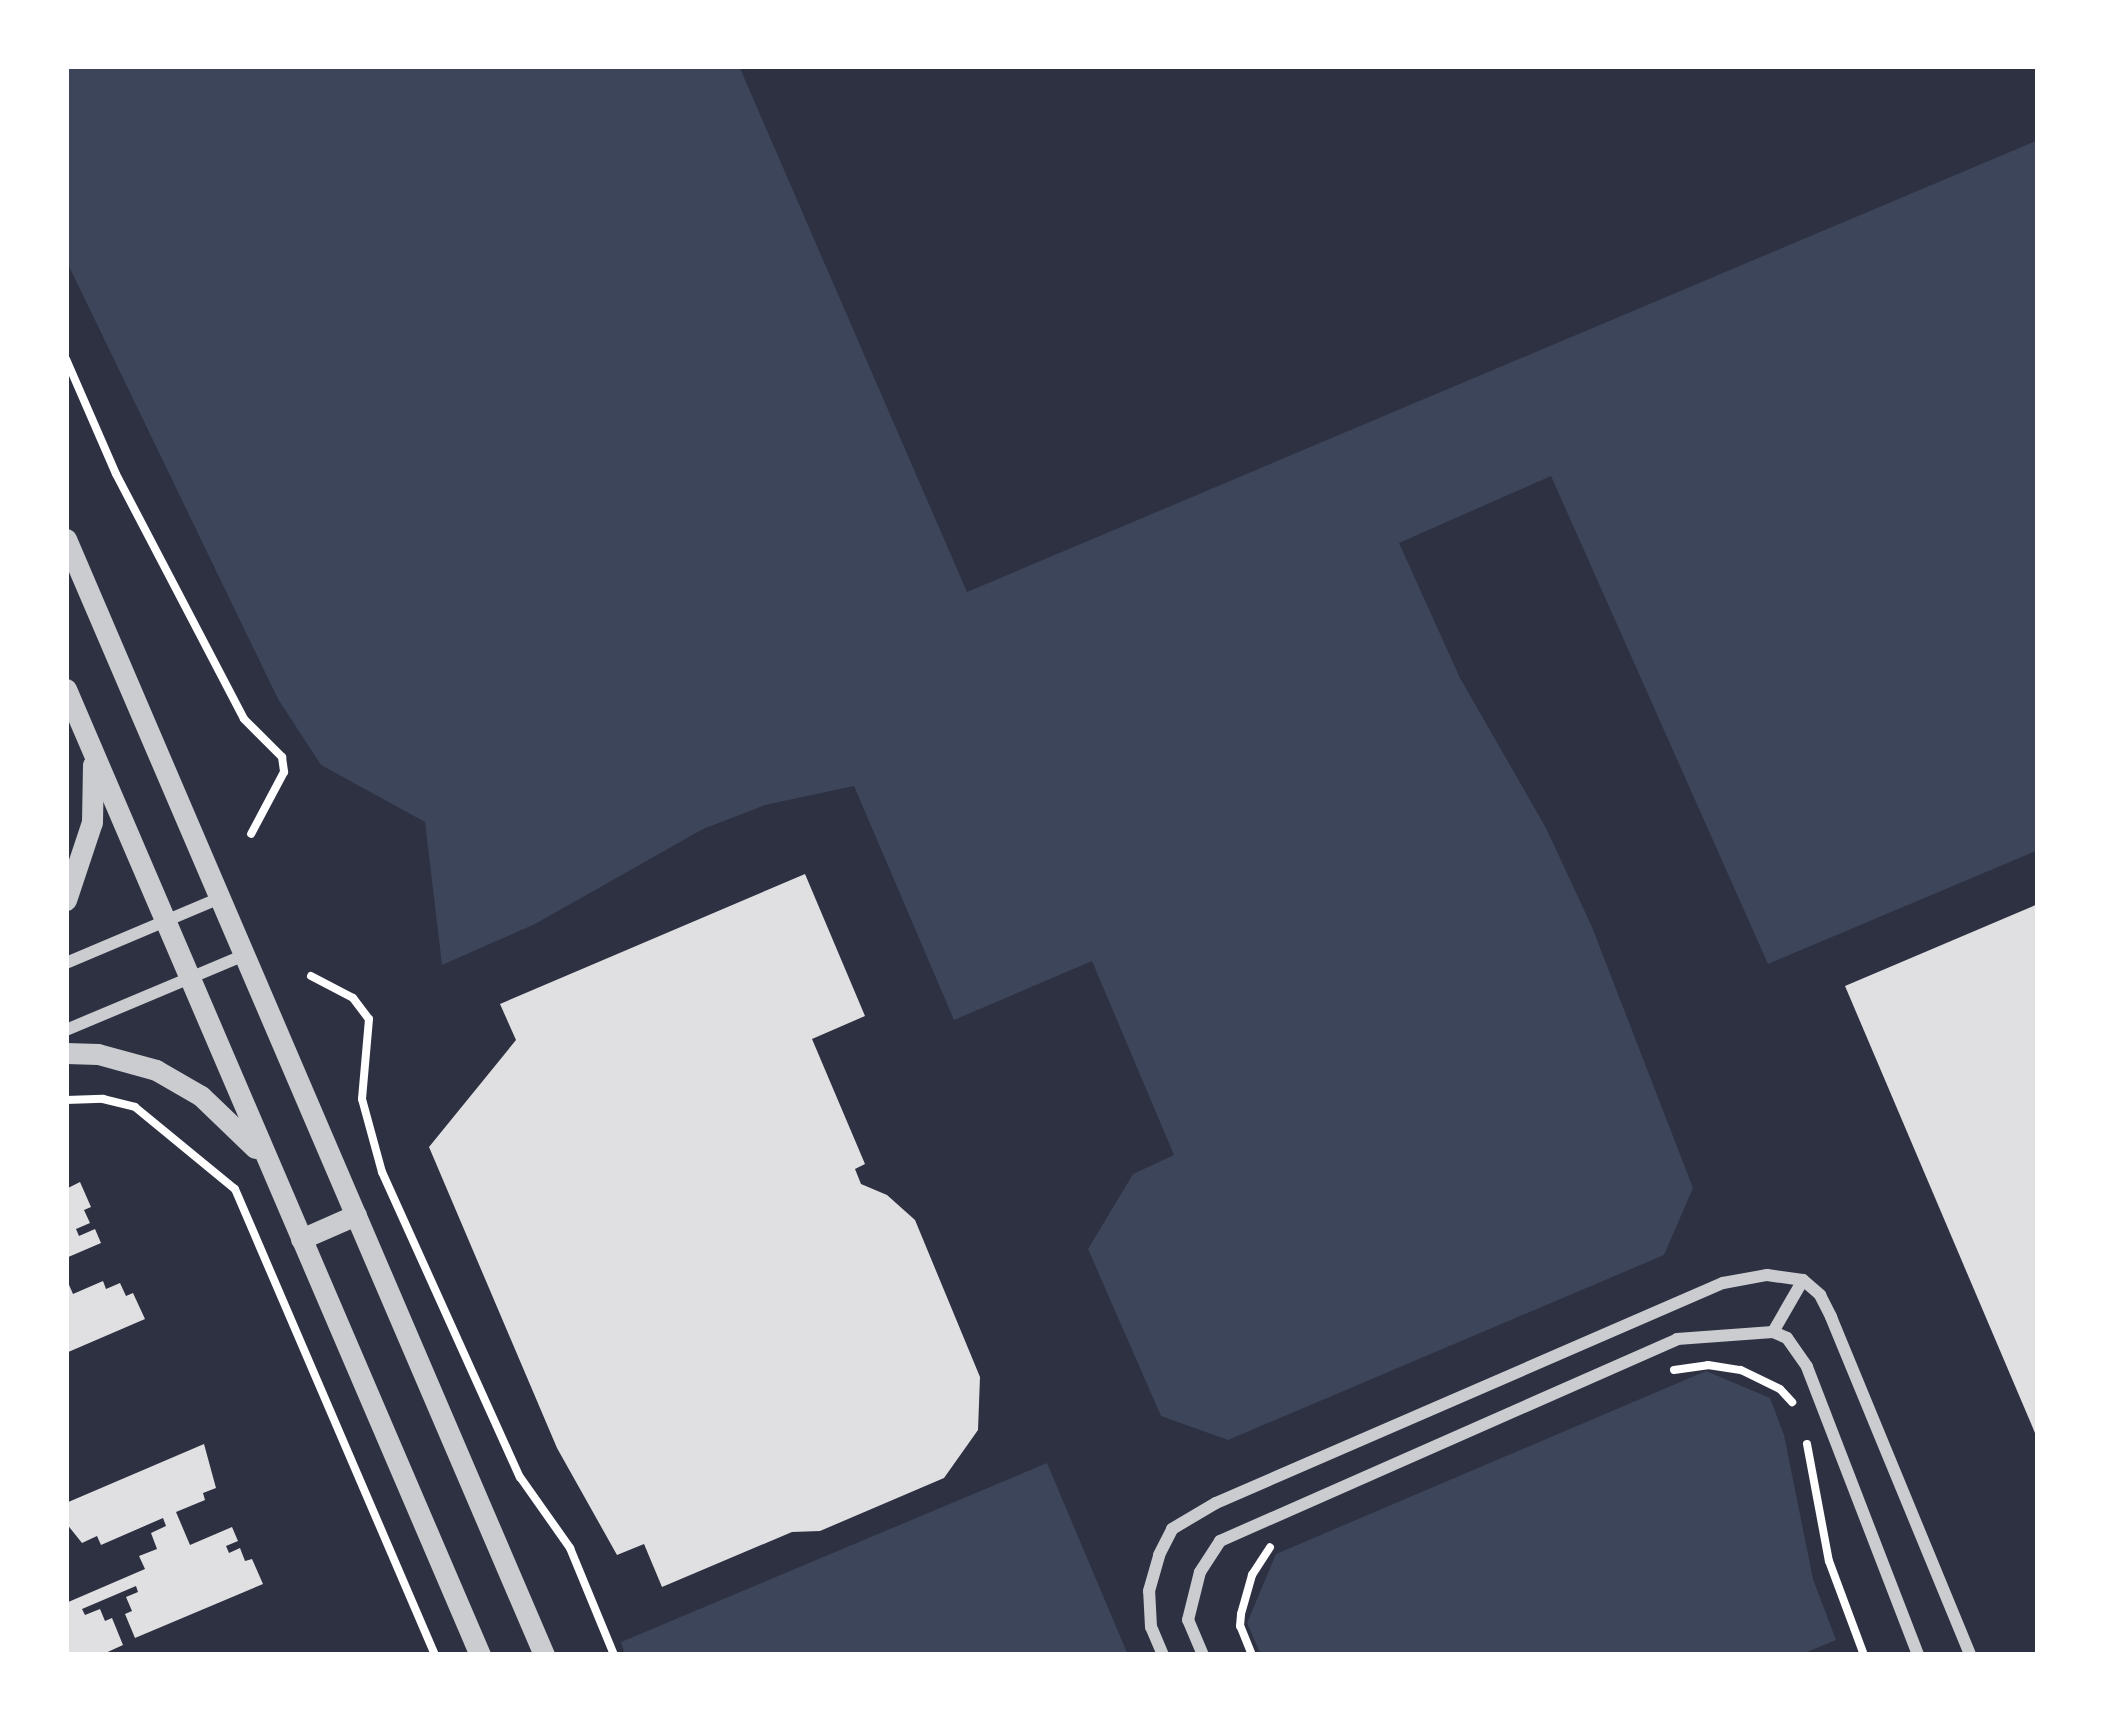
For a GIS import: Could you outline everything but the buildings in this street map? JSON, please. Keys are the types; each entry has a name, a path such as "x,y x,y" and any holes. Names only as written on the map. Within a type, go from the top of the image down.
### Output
{"street":[{"path":"66,539 544,1655"},
{"path":"66,689 480,1655"},
{"path":"66,900 92,822 93,753"},
{"path":"66,963 220,898"},
{"path":"66,1030 244,956"},
{"path":"66,1053 98,1054 156,1070 201,1096 248,1138 273,1172"},
{"path":"301,1239 356,1215"},
{"path":"1162,1655 1151,1627 1149,1591 1172,1529 1723,1282 1767,1275 1803,1280 1820,1295 1970,1655"},
{"path":"1773,1332 1803,1280"},
{"path":"1203,1655 1188,1620 1200,1572 1220,1541 1677,1339 1773,1332 1787,1337 1807,1367 1918,1655"}],"path":[{"path":"66,359 116,474 244,719 282,757 284,772 251,833"},
{"path":"311,976 352,998 369,1019 362,1099 382,1172 520,1477 570,1548 614,1655"},
{"path":"66,1100 104,1099 135,1107 235,1190 435,1655"},
{"path":"1659,1377 1708,1365 1742,1370 1780,1389 1800,1422"},
{"path":"1806,1439 1829,1561 1864,1655"},
{"path":"1252,1655 1240,1626 1246,1596 1265,1550 1286,1540"}],"shaded area":[{"path":"66,66 739,66 967,592 2038,140 2038,850 1768,964 1551,476 1399,543 1460,678 1546,828 1592,927 1693,1188 1664,1255 1228,1440 1161,1416 1088,1249 1133,1174 1174,1155 1092,961 954,1020 854,786 765,805 703,829 535,924 442,965 425,822 321,765 278,699 66,260"},
{"path":"1706,1371 1770,1398 1784,1435 1813,1579 1836,1640 1800,1655 1261,1655 1247,1623 1276,1554"},
{"path":"1047,1463 1128,1655 625,1655 621,1642"}]}
